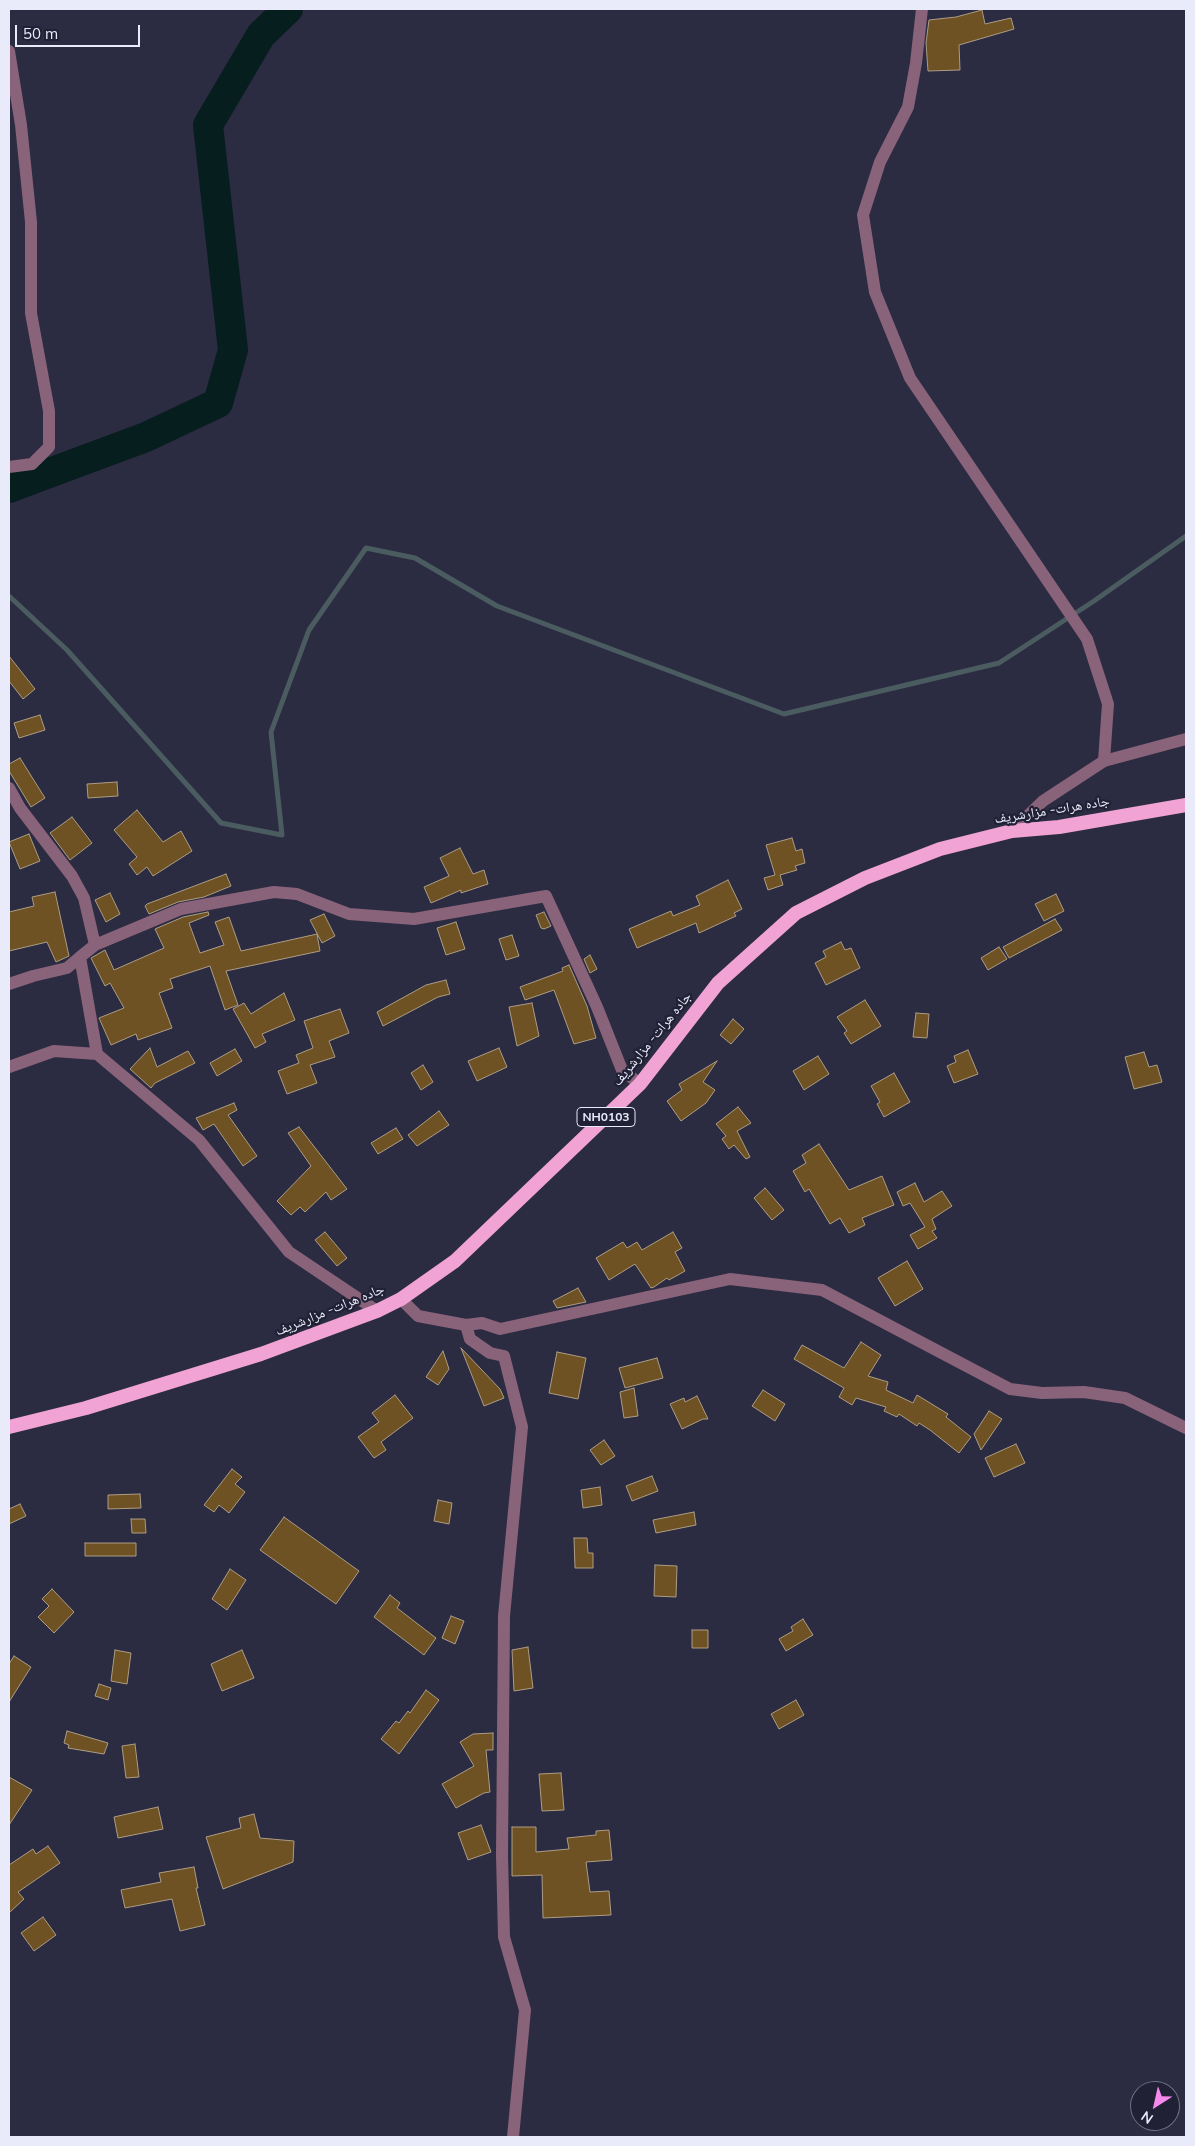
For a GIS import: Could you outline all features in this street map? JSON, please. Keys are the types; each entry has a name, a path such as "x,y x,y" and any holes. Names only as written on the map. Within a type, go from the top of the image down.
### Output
{"highway":[{"name":"جاده هرات- مزارشریف","path":"9,1427 86,1408 261,1354 377,1311 401,1299 455,1261 640,1084 718,983 796,913 873,874 940,849 1012,831 1059,827 1186,805"}],"street":[{"path":"922,9 916,62 908,107 880,162 863,215 875,292 910,378 1087,638 1108,704 1104,761"},
{"path":"9,51 21,125 31,222 31,312 49,411 49,447 32,464 9,467"},
{"path":"1012,831 1043,801 1104,761 1186,739"},
{"path":"9,788 20,808 72,876 80,890 84,898 95,944"},
{"path":"9,984 67,968 95,944 181,909 274,892 297,894 349,914 414,919 546,896 597,1006 622,1070 640,1084"},
{"path":"80,958 97,1054"},
{"path":"9,1068 54,1052 97,1054 199,1140 289,1252 377,1311"},
{"path":"401,1299 418,1316 466,1325 482,1323 500,1329 730,1279 822,1290 1010,1389 1042,1393 1084,1392 1125,1398 1186,1428"},
{"path":"466,1325 470,1339 490,1353 504,1356 522,1427 504,1616 502,1855 504,1937 525,2010 513,2137"}],"building":[{"path":"982,10 985,24 1011,18 1014,29 959,45 960,70 928,71 926,43 929,20 956,17"},
{"path":"9,656 35,689 23,699 9,681"},
{"path":"40,715 45,730 19,738 14,723"},
{"path":"20,758 45,798 31,807 9,771 9,764"},
{"path":"117,782 118,796 88,798 87,784"},
{"path":"137,810 163,842 181,831 192,851 153,876 147,867 137,875 129,864 137,857 114,830"},
{"path":"72,817 92,843 70,860 50,833"},
{"path":"29,834 40,861 20,869 9,842"},
{"path":"792,838 796,851 802,849 805,863 795,866 797,870 780,875 783,885 768,890 764,878 775,875 766,845"},
{"path":"460,848 473,874 484,870 488,884 461,893 461,890 431,903 424,887 449,876 440,858"},
{"path":"226,874 231,886 204,897 178,902 149,914 145,906 147,904"},
{"path":"728,880 742,909 734,913 736,916 699,933 696,923 637,948 629,929 671,911 673,916 700,905 696,896"},
{"path":"55,892 69,956 56,962 47,942 9,951 9,912 34,906 32,897"},
{"path":"110,893 120,914 106,922 95,900"},
{"path":"1056,894 1064,911 1044,921 1035,904"},
{"path":"208,912 209,915 189,923 200,953 224,945 215,922 229,917 241,951 317,934 320,951 226,971 238,1005 225,1010 210,966 170,979 173,988 159,993 172,1028 138,1040 136,1034 111,1045 99,1018 124,1008 110,983 105,986 91,958 105,950 114,970 164,948 155,929 183,917"},
{"path":"544,912 551,926 544,929 541,928 536,915"},
{"path":"324,914 335,936 322,943 310,920"},
{"path":"1055,919 1062,930 1009,958 1003,947"},
{"path":"456,922 465,949 446,955 437,928"},
{"path":"512,935 519,956 506,960 499,939"},
{"path":"841,942 845,950 851,948 860,968 826,985 815,963 826,957 823,951"},
{"path":"999,947 1007,959 988,970 981,958"},
{"path":"590,955 597,969 590,973 584,959"},
{"path":"569,965 587,1006 596,1038 574,1044 554,990 525,1000 520,987 563,971 562,968"},
{"path":"446,980 450,994 438,997 383,1026 377,1012 426,985"},
{"path":"284,993 295,1020 262,1034 266,1042 255,1048 233,1009 244,1003 251,1014"},
{"path":"865,1000 881,1026 851,1044 844,1033 847,1031 837,1017"},
{"path":"532,1003 539,1036 517,1046 509,1007"},
{"path":"340,1009 349,1033 329,1041 335,1057 310,1065 317,1083 287,1094 278,1071 299,1063 296,1055 313,1048 304,1021"},
{"path":"916,1013 929,1014 927,1038 913,1037"},
{"path":"733,1019 744,1029 731,1044 720,1035"},
{"path":"150,1048 157,1067 188,1051 195,1063 155,1083 151,1088 130,1069"},
{"path":"499,1048 507,1067 477,1081 468,1061"},
{"path":"235,1049 242,1061 217,1076 210,1063"},
{"path":"968,1050 978,1074 954,1083 947,1066 956,1062 954,1056"},
{"path":"1144,1052 1149,1067 1157,1065 1162,1082 1134,1089 1125,1057"},
{"path":"818,1056 829,1074 804,1090 793,1071"},
{"path":"717,1061 703,1082 715,1090 706,1103 681,1121 667,1101 682,1090 679,1084"},
{"path":"423,1065 433,1082 421,1090 411,1073"},
{"path":"894,1073 910,1102 884,1117 877,1104 880,1102 871,1086"},
{"path":"234,1103 237,1110 228,1115 257,1156 243,1166 214,1124 203,1130 196,1118"},
{"path":"738,1107 751,1123 737,1131 750,1157 746,1159 734,1145 729,1149 722,1139 726,1136 716,1124"},
{"path":"439,1111 449,1125 417,1146 408,1135"},
{"path":"299,1127 347,1189 331,1200 326,1192 305,1212 300,1207 291,1215 277,1201 311,1166 288,1133"},
{"path":"396,1128 403,1139 378,1154 371,1143"},
{"path":"819,1144 849,1190 882,1176 894,1205 862,1218 865,1225 849,1233 840,1218 830,1224 809,1189 805,1192 793,1171 806,1163 802,1155"},
{"path":"915,1183 924,1202 942,1191 952,1206 932,1219 936,1229 932,1231 937,1238 918,1249 910,1235 925,1227 910,1203 903,1206 897,1192"},
{"path":"765,1188 784,1210 772,1220 754,1198"},
{"path":"325,1232 347,1258 337,1266 315,1240"},
{"path":"673,1232 682,1248 675,1252 685,1271 669,1280 667,1278 654,1287 651,1288 635,1264 609,1280 596,1258 623,1242 627,1248 637,1242 642,1250"},
{"path":"907,1261 923,1289 895,1306 878,1278"},
{"path":"578,1288 586,1302 557,1308 553,1301"},
{"path":"861,1342 881,1355 868,1376 888,1382 886,1390 913,1403 917,1395 948,1414 946,1417 971,1437 959,1453 919,1423 917,1426 899,1414 897,1417 884,1411 886,1407 856,1398 852,1405 839,1397 844,1388 794,1359 802,1345 844,1368"},
{"path":"461,1348 500,1389 504,1398 484,1406"},
{"path":"443,1351 449,1369 438,1385 426,1377"},
{"path":"557,1352 586,1358 578,1399 549,1393"},
{"path":"657,1358 663,1378 625,1388 619,1368"},
{"path":"634,1388 638,1416 624,1418 620,1392"},
{"path":"763,1390 785,1404 775,1421 752,1406"},
{"path":"395,1395 413,1418 381,1442 386,1450 374,1458 358,1437 379,1422 372,1413"},
{"path":"697,1396 708,1419 703,1419 682,1429 670,1404 684,1398 685,1402"},
{"path":"989,1411 1002,1419 981,1450 974,1434"},
{"path":"604,1440 615,1456 601,1465 590,1450"},
{"path":"1016,1444 1025,1463 994,1477 985,1458"},
{"path":"232,1469 242,1477 235,1484 245,1492 229,1513 219,1505 214,1512 204,1505"},
{"path":"652,1476 658,1491 632,1501 626,1486"},
{"path":"600,1487 602,1505 583,1508 581,1490"},
{"path":"140,1494 141,1508 108,1509 108,1495"},
{"path":"438,1500 452,1503 449,1524 434,1521"},
{"path":"20,1504 26,1516 9,1524 9,1509"},
{"path":"694,1512 696,1525 656,1533 653,1520"},
{"path":"284,1517 359,1571 336,1604 260,1550"},
{"path":"131,1519 145,1519 146,1533 132,1533"},
{"path":"574,1538 587,1538 588,1553 593,1553 593,1568 575,1568"},
{"path":"85,1543 136,1543 136,1556 85,1556"},
{"path":"655,1565 677,1566 676,1597 654,1596"},
{"path":"230,1569 246,1580 227,1610 212,1599"},
{"path":"52,1589 74,1612 54,1633 38,1617 49,1606 42,1599"},
{"path":"390,1595 400,1603 397,1608 436,1638 424,1655 374,1617"},
{"path":"451,1616 464,1621 455,1644 442,1638"},
{"path":"803,1619 813,1635 786,1651 779,1639 793,1631 791,1627"},
{"path":"692,1630 708,1630 708,1648 692,1648"},
{"path":"528,1647 533,1688 514,1691 512,1650"},
{"path":"115,1650 131,1653 127,1684 111,1681"},
{"path":"242,1650 254,1678 222,1691 211,1664"},
{"path":"14,1656 31,1667 9,1702 9,1664"},
{"path":"99,1684 111,1688 108,1700 95,1696"},
{"path":"426,1690 439,1700 399,1754 381,1739 396,1721 399,1723 408,1711 410,1713"},
{"path":"796,1700 804,1715 779,1729 771,1714"},
{"path":"67,1731 108,1743 104,1754 68,1748 69,1745 64,1743"},
{"path":"493,1733 493,1750 486,1750 490,1792 484,1793 456,1808 442,1784 474,1766 460,1742 473,1734"},
{"path":"135,1744 139,1777 126,1778 122,1746"},
{"path":"561,1773 564,1810 542,1811 539,1774"},
{"path":"9,1777 32,1790 9,1825"},
{"path":"158,1807 163,1829 118,1838 114,1817"},
{"path":"254,1814 260,1838 294,1841 293,1862 223,1889 206,1837 241,1828 239,1818"},
{"path":"481,1825 491,1852 468,1860 458,1833"},
{"path":"512,1827 536,1827 536,1852 569,1849 567,1838 596,1835 596,1831 609,1830 612,1860 586,1862 590,1892 609,1891 611,1915 543,1918 542,1875 512,1876"},
{"path":"48,1846 60,1863 18,1892 24,1899 9,1913 9,1865 33,1849 36,1854"},
{"path":"194,1867 198,1888 196,1888 205,1925 180,1931 172,1899 125,1908 121,1890 161,1882 159,1873"},
{"path":"43,1917 56,1935 34,1951 21,1933"}],"waterway":[{"path":"9,488 146,437 218,403 233,350 208,125 261,35 288,9"},
{"path":"9,596 67,650 221,823 282,835 271,732 309,630 366,548 415,558 497,606 784,714 999,663 1094,601 1186,536"}]}
